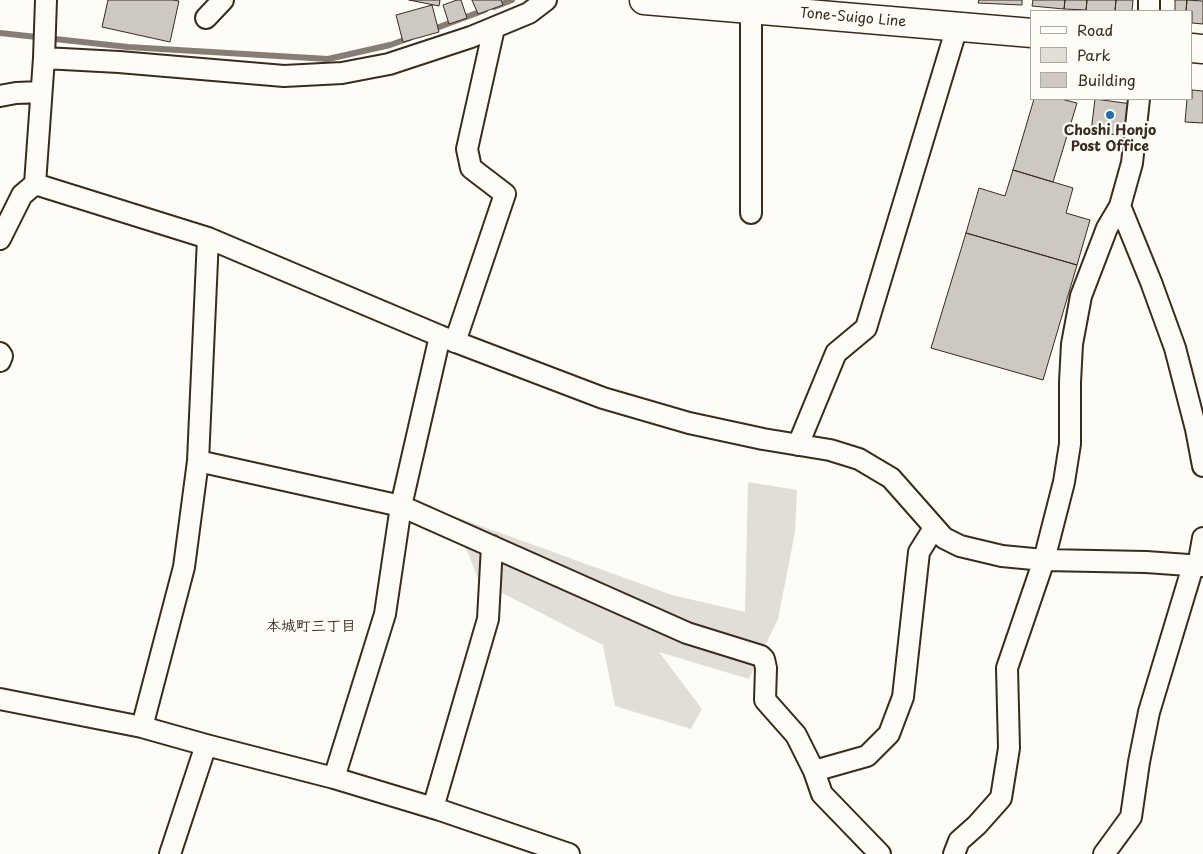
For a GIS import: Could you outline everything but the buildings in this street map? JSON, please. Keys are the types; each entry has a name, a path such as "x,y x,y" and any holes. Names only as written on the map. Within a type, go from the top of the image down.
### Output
{"highway":[{"name":"Tone-Suigo Line","path":"644,0 1030,33"}],"street":[{"path":"0,239 22,194 35,184 46,0"},
{"path":"206,18 224,0"},
{"path":"44,58 284,76 342,73 389,64 494,28 529,14 546,0"},
{"path":"751,10 751,213"},
{"path":"798,445 836,353 866,328 957,27"},
{"path":"334,778 384,614 401,506 447,339 505,194 471,168 468,149 494,28"},
{"path":"0,96 41,92"},
{"path":"954,854 959,841 977,825 1001,798 1009,748 1007,668 1044,560 1064,482 1068,454 1072,344 1081,296 1107,228 1120,206 1132,163 1140,100"},
{"path":"35,184 208,238 447,339 603,398 689,423 763,439 830,450 859,459 890,478 944,538 960,546 1002,556 1044,560 1146,562 1198,566"},
{"path":"1120,206 1175,348 1196,429 1203,466"},
{"path":"142,726 184,567 198,461 208,238"},
{"path":"0,353 2,356 0,361"},
{"path":"198,461 401,506 686,633 761,656 764,659 766,668 765,700 796,735 814,771 822,794 880,854"},
{"path":"814,771 867,756 889,734 903,697 919,552 934,528"},
{"path":"1104,854 1131,817 1138,762 1149,712 1198,566 1203,538"},
{"path":"435,801 488,619 492,546"},
{"path":"0,699 142,726 206,745 334,778 440,810 569,854"},
{"path":"170,854 206,745"}],"green space":[{"path":"748,482 797,490 795,532 778,619 749,679 659,652 702,709 691,729 615,706 603,645 479,581 468,553 448,514 672,595 745,612"}],"waterway":[{"path":"494,7 512,0"},
{"path":"431,30 485,10"},
{"path":"0,33 128,47 328,59 390,45 410,38"}],"place":[{"name":"Choshi Honjo Post Office","path":"1110,115"}],"district":[{"name":"本城町三丁目","path":"311,627"}]}
